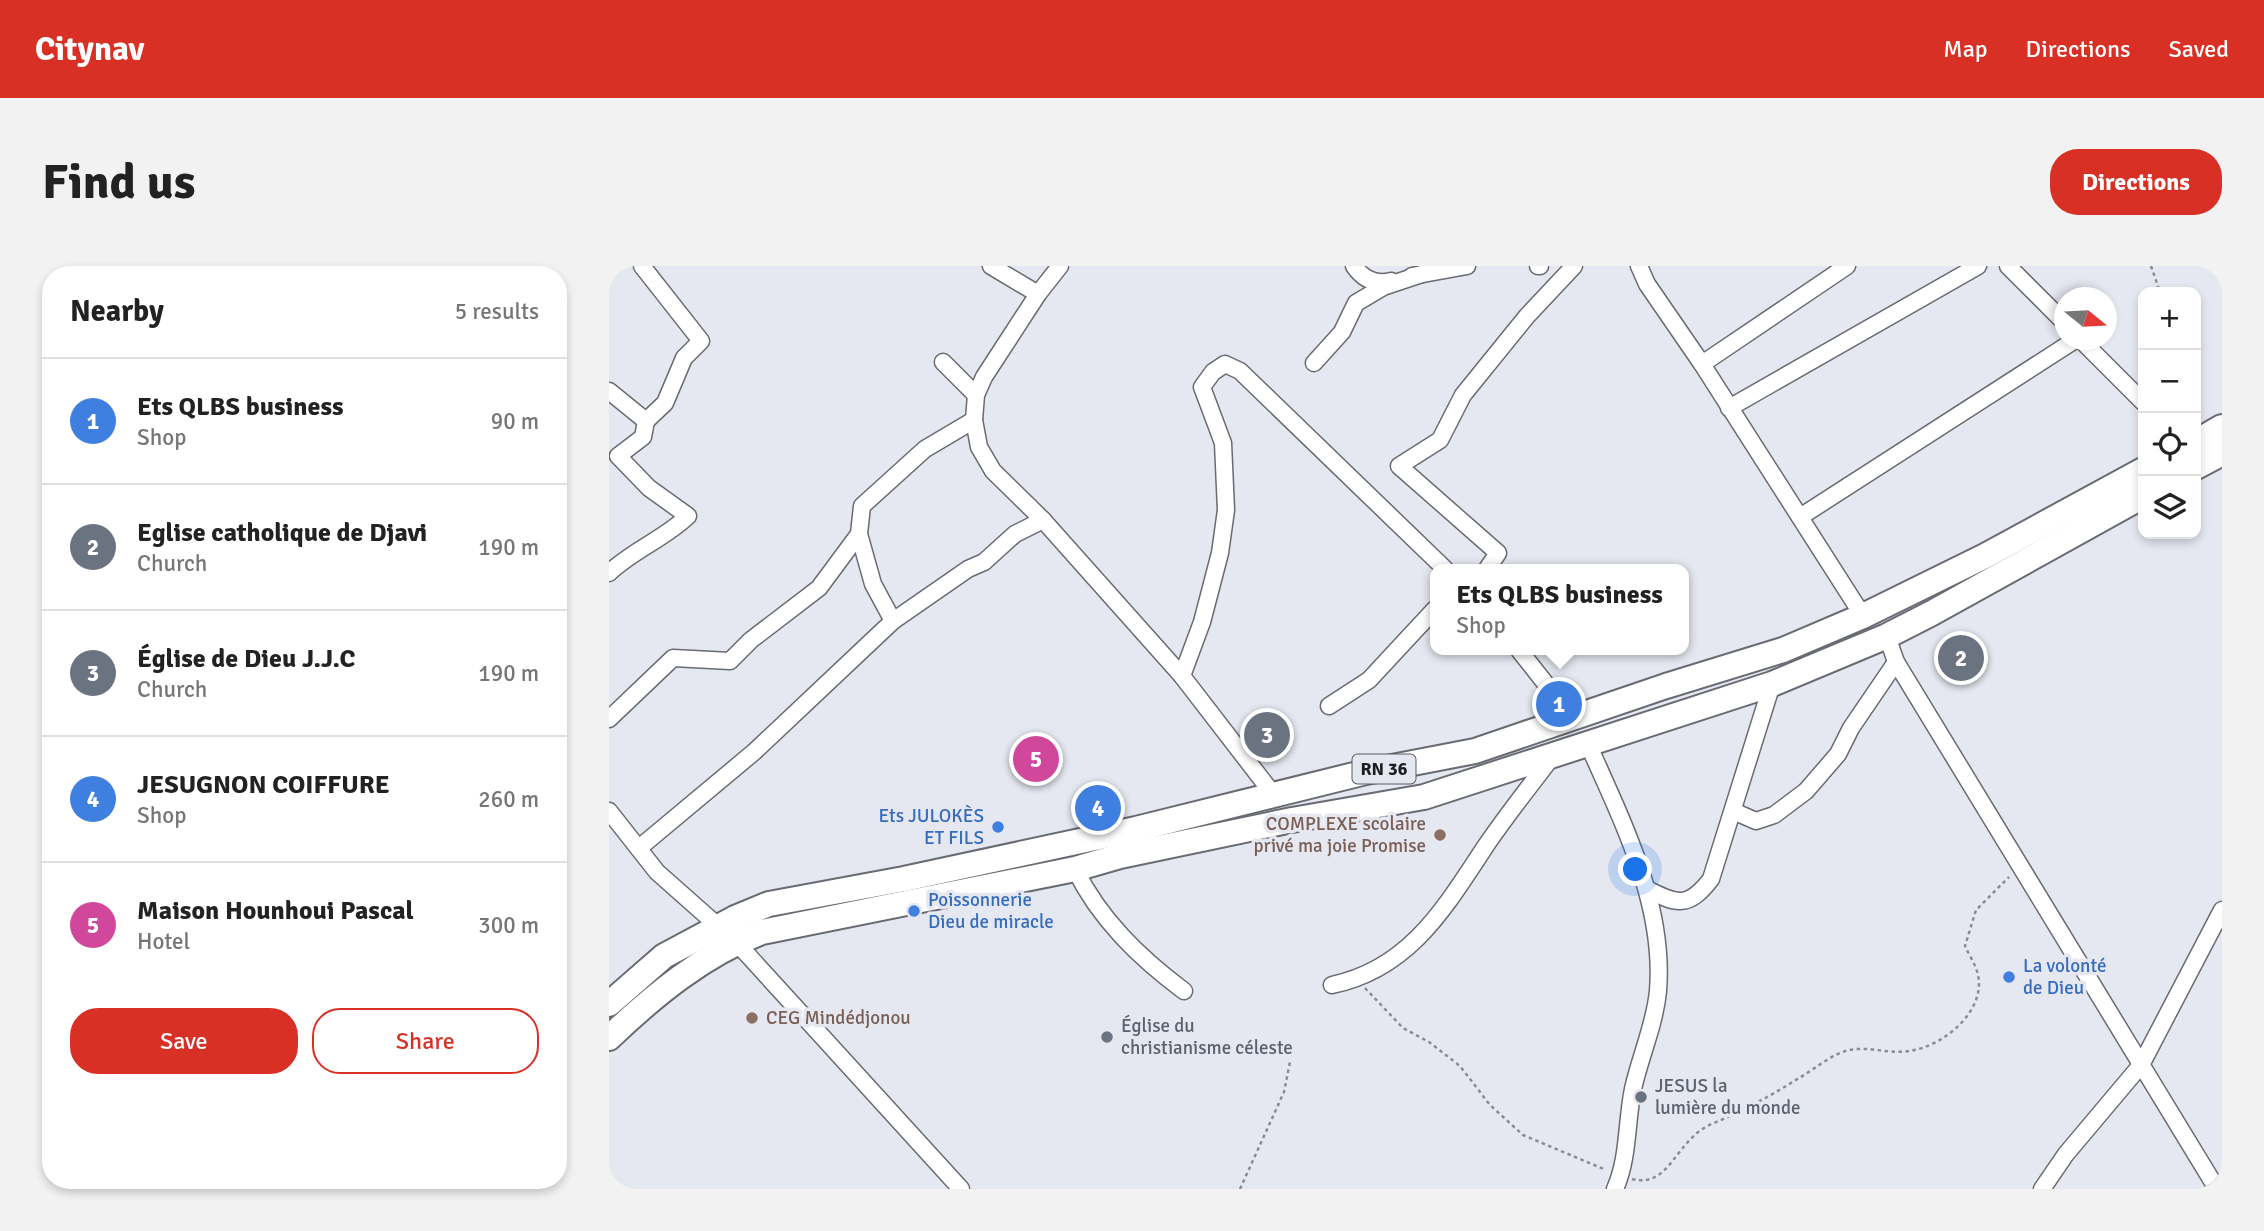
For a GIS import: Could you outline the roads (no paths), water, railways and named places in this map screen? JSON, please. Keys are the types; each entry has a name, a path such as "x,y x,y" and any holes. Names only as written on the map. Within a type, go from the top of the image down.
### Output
{"main road":[{"path":"2201,439 2222,427"},
{"path":"2201,464 2222,453"},
{"name":"RN 36","path":"609,1038 728,935 769,904 917,876 1136,828 1273,794 1475,751 1783,650 1863,616 1985,556 2138,473"},
{"name":"RN 36","path":"609,1004 664,956 728,935 762,932 1075,869 1120,856 1292,820 1424,797 1590,746 1772,684 1887,636 2138,499"}],"street":[{"path":"609,573 626,556 673,530 688,516 649,488 618,457 643,437 646,421 665,403 684,358 701,341 642,266"},
{"path":"991,266 1038,294"},
{"path":"1060,266 1038,294 984,377 976,395 974,420 979,447 993,471 1042,520 1182,676 1273,794"},
{"path":"1354,266 1359,274 1380,284 1467,266"},
{"path":"1490,564 1498,553 1399,466 1440,440 1463,396 1527,316 1574,266"},
{"path":"1639,266 1647,284 1702,364 1863,616"},
{"path":"1702,364 1847,266"},
{"path":"1729,408 1978,266"},
{"path":"2008,266 2054,313"},
{"path":"1314,363 1342,332 1356,303 1383,287 1422,274"},
{"path":"1800,517 2059,350"},
{"path":"2091,350 2138,397"},
{"path":"943,362 976,395"},
{"path":"1182,676 1202,622 1220,553 1226,510 1223,443 1202,387 1213,372 1225,364 1240,371 1440,564"},
{"path":"609,391 646,421"},
{"path":"893,621 873,584 859,534 862,506 925,449 974,420"},
{"path":"639,848 754,752 893,621 968,569 983,562 1015,534 1042,520"},
{"path":"609,719 673,658 730,661 751,640 819,588 859,534"},
{"path":"1329,706 1369,680 1430,614"},
{"path":"1887,636 1896,662 2022,864 2217,1189"},
{"path":"1523,655 1572,717"},
{"path":"1734,811 1756,821 1774,815 1806,791 1838,754 1851,728 1896,662"},
{"path":"1647,889 1668,900 1686,901 1699,895 1711,879 1772,684"},
{"path":"1590,746 1647,889 1656,920 1658,992 1633,1088 1618,1183"},
{"path":"1332,985 1360,979 1377,971 1418,938 1465,879 1552,757"},
{"path":"609,811 671,886 728,935 961,1189"},
{"path":"1075,869 1103,915 1156,970 1184,991"},
{"path":"2042,1189 2066,1154 2141,1065 2222,910"}],"place":[{"name":"Eglise catholique de Djavi","path":"1961,658"},
{"name":"Ets QLBS business","path":"1559,704"},
{"name":"Église de Dieu J.J.C","path":"1267,735"},
{"name":"Maison Hounhoui Pascal","path":"1036,759"},
{"name":"JESUGNON COIFFURE","path":"1098,808"},
{"name":"Ets JULOKÈS ET FILS","path":"998,827"},
{"name":"COMPLEXE scolaire privé ma joie Promise","path":"1440,835"},
{"name":"Poissonnerie Dieu de miracle","path":"914,911"},
{"name":"La volonté de Dieu","path":"2009,977"},
{"name":"CEG Mindédjonou","path":"752,1018"},
{"name":"Église du christianisme céleste","path":"1107,1037"},
{"name":"JESUS la lumière du monde","path":"1641,1097"}]}
